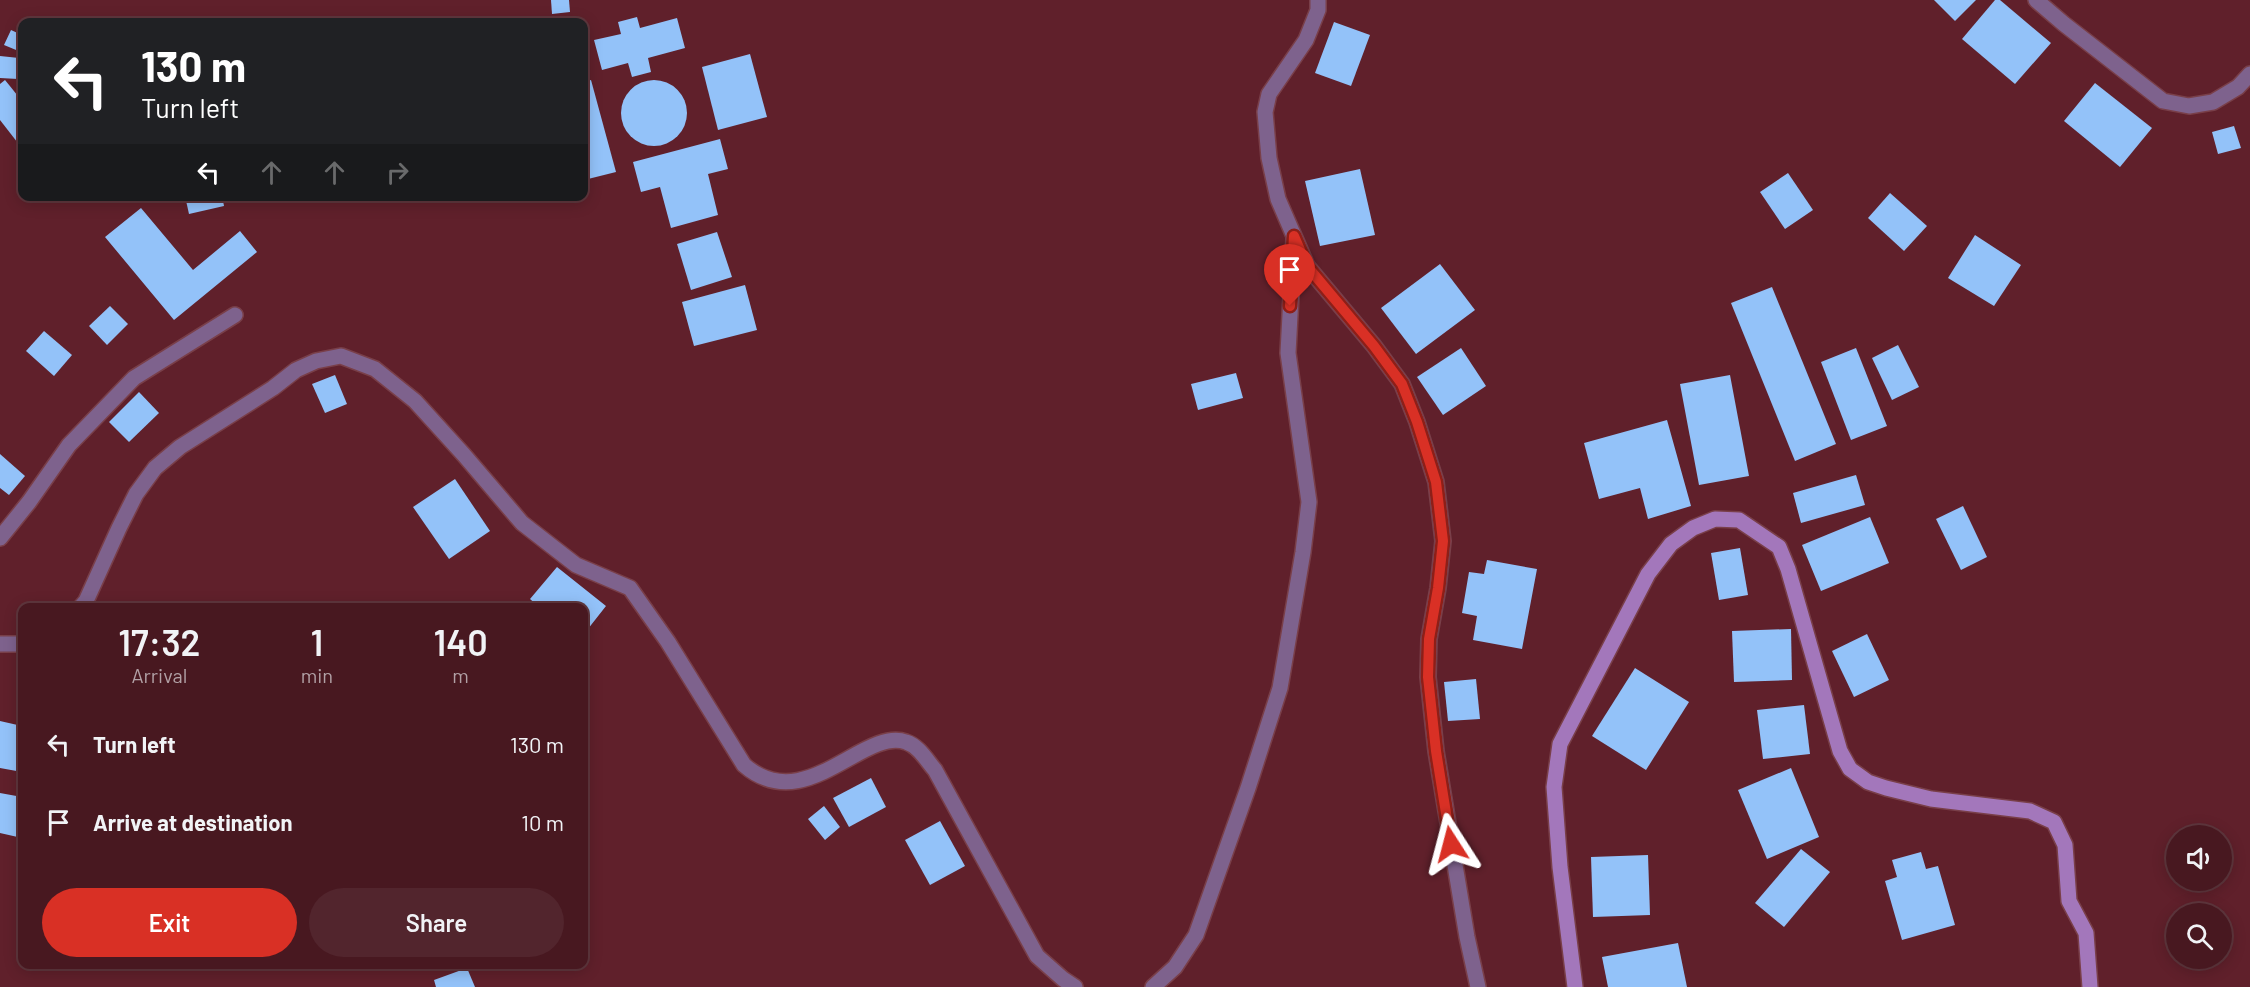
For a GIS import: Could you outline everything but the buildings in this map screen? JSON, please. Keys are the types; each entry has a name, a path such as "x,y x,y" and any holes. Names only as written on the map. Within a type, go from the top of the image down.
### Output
{"street":[{"path":"1318,0 1318,10 1306,40 1269,94 1265,112 1269,158 1278,200 1307,266 1374,346 1402,384 1436,482 1443,541 1429,639 1428,677 1438,762 1467,937 1478,987"},
{"path":"2036,0 2163,101 2190,106 2213,102 2238,87 2250,74"},
{"path":"1153,987 1175,967 1196,935 1248,788 1280,688 1303,552 1309,501 1288,353 1294,236"},
{"path":"0,538 29,502 69,445 134,378 235,315"},
{"path":"84,603 136,494 155,468 180,447 273,388 296,370 316,361 341,356 375,369 415,401 522,523 576,565 630,588 668,642 744,765 754,774 772,781 796,780 818,775 884,741 904,741 915,746 935,770 1037,956 1075,987"},
{"path":"1575,987 1560,867 1554,788 1560,744 1648,574 1671,544 1693,528 1716,519 1738,520 1779,547 1788,570 1840,751 1850,769 1868,782 1886,788 1931,799 2030,811 2054,822 2065,845 2069,901 2086,933 2090,987"},
{"path":"0,644 18,644"}],"route":[{"path":"1290,306 1294,236 1307,266 1374,346 1402,384 1436,482 1443,541 1429,639 1428,677 1436,751 1451,844"}]}
